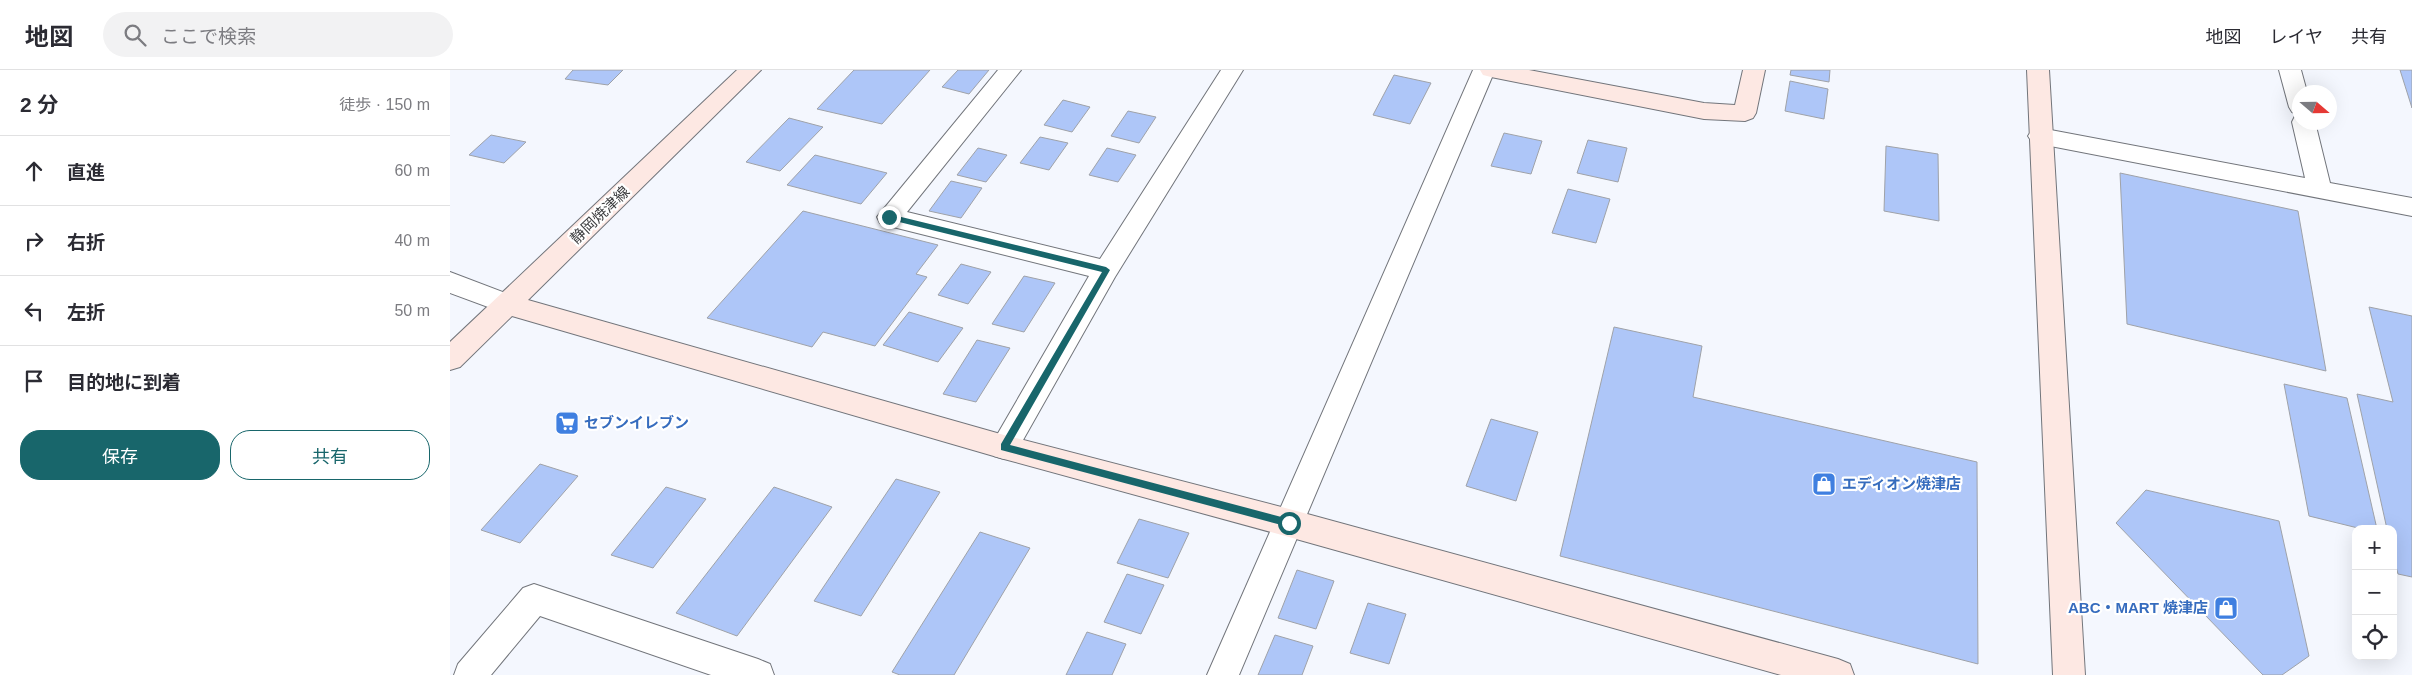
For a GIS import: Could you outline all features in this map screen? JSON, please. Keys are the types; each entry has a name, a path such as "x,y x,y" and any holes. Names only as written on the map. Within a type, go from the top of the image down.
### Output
{"street":[{"name":"静岡焼津線","path":"450,359 750,70"},
{"path":"1010,70 889,217 1106,270"},
{"path":"1004,447 1106,270 1232,70"},
{"path":"1223,675 1484,70"},
{"path":"1491,70 1704,111 1745,113 1754,70"},
{"path":"2038,70 2069,675"},
{"path":"2290,70 2294,85"},
{"path":"2305,130 2320,189"},
{"path":"2040,136 2412,207"},
{"path":"450,282 508,304 1004,447 1289,523 1838,675"},
{"path":"470,675 534,599 758,675"}],"building":[{"path":"573,70 623,70 608,85 565,79"},
{"path":"854,70 930,70 882,124 817,109"},
{"path":"958,70 989,70 969,94 942,87"},
{"path":"1791,70 1830,70 1829,82 1790,75"},
{"path":"2400,70 2412,70 2412,108"},
{"path":"1394,75 1431,83 1410,124 1373,115"},
{"path":"1790,81 1828,89 1824,119 1785,111"},
{"path":"1063,100 1090,107 1072,132 1044,125"},
{"path":"1128,111 1156,117 1139,143 1111,136"},
{"path":"789,118 823,127 780,171 746,162"},
{"path":"1504,133 1542,141 1531,174 1491,166"},
{"path":"491,135 526,142 504,163 469,155"},
{"path":"1040,137 1068,143 1049,170 1020,163"},
{"path":"1588,140 1627,148 1618,182 1577,173"},
{"path":"1886,146 1938,154 1939,221 1884,211"},
{"path":"978,148 1007,155 986,182 957,175"},
{"path":"1107,148 1136,155 1118,182 1089,175"},
{"path":"815,155 887,173 861,204 787,185"},
{"path":"2120,173 2298,211 2326,371 2127,324"},
{"path":"951,181 982,188 961,218 929,211"},
{"path":"1568,189 1610,199 1596,243 1552,233"},
{"path":"803,211 938,245 916,274 927,277 875,346 823,332 812,347 707,318"},
{"path":"961,264 991,272 968,304 938,295"},
{"path":"1024,276 1055,283 1024,332 992,324"},
{"path":"2369,307 2412,316 2412,577 2398,574 2397,525 2386,525 2357,394 2393,402"},
{"path":"909,312 963,328 938,362 883,345"},
{"path":"1614,327 1702,346 1693,397 1977,462 1978,664 1560,556"},
{"path":"977,340 1010,348 976,402 943,394"},
{"path":"2284,384 2347,398 2376,525 2352,525 2352,527 2309,516"},
{"path":"1491,419 1538,432 1516,501 1466,486"},
{"path":"540,464 578,476 520,543 481,530"},
{"path":"896,479 940,492 861,616 814,601"},
{"path":"666,487 706,499 653,568 611,555"},
{"path":"774,487 832,507 737,636 676,613"},
{"path":"2146,490 2279,521 2309,656 2282,675 2263,675 2116,523"},
{"path":"1139,519 1189,533 1168,578 1117,563"},
{"path":"980,532 1030,548 954,675 900,675 892,672"},
{"path":"1297,570 1334,581 1316,629 1278,618"},
{"path":"1127,574 1164,585 1141,634 1104,622"},
{"path":"1368,603 1406,614 1389,664 1350,653"},
{"path":"1087,632 1126,644 1112,675 1066,675"},
{"path":"1275,635 1313,646 1302,675 1258,675"}],"place":[{"name":"セブンイレブン","path":"567,423"},
{"name":"エディオン焼津店","path":"1824,484"},
{"name":"ABC・MART 焼津店","path":"2226,608"}],"route":[{"path":"889,217 1106,270 1004,447 1289,523"}]}
